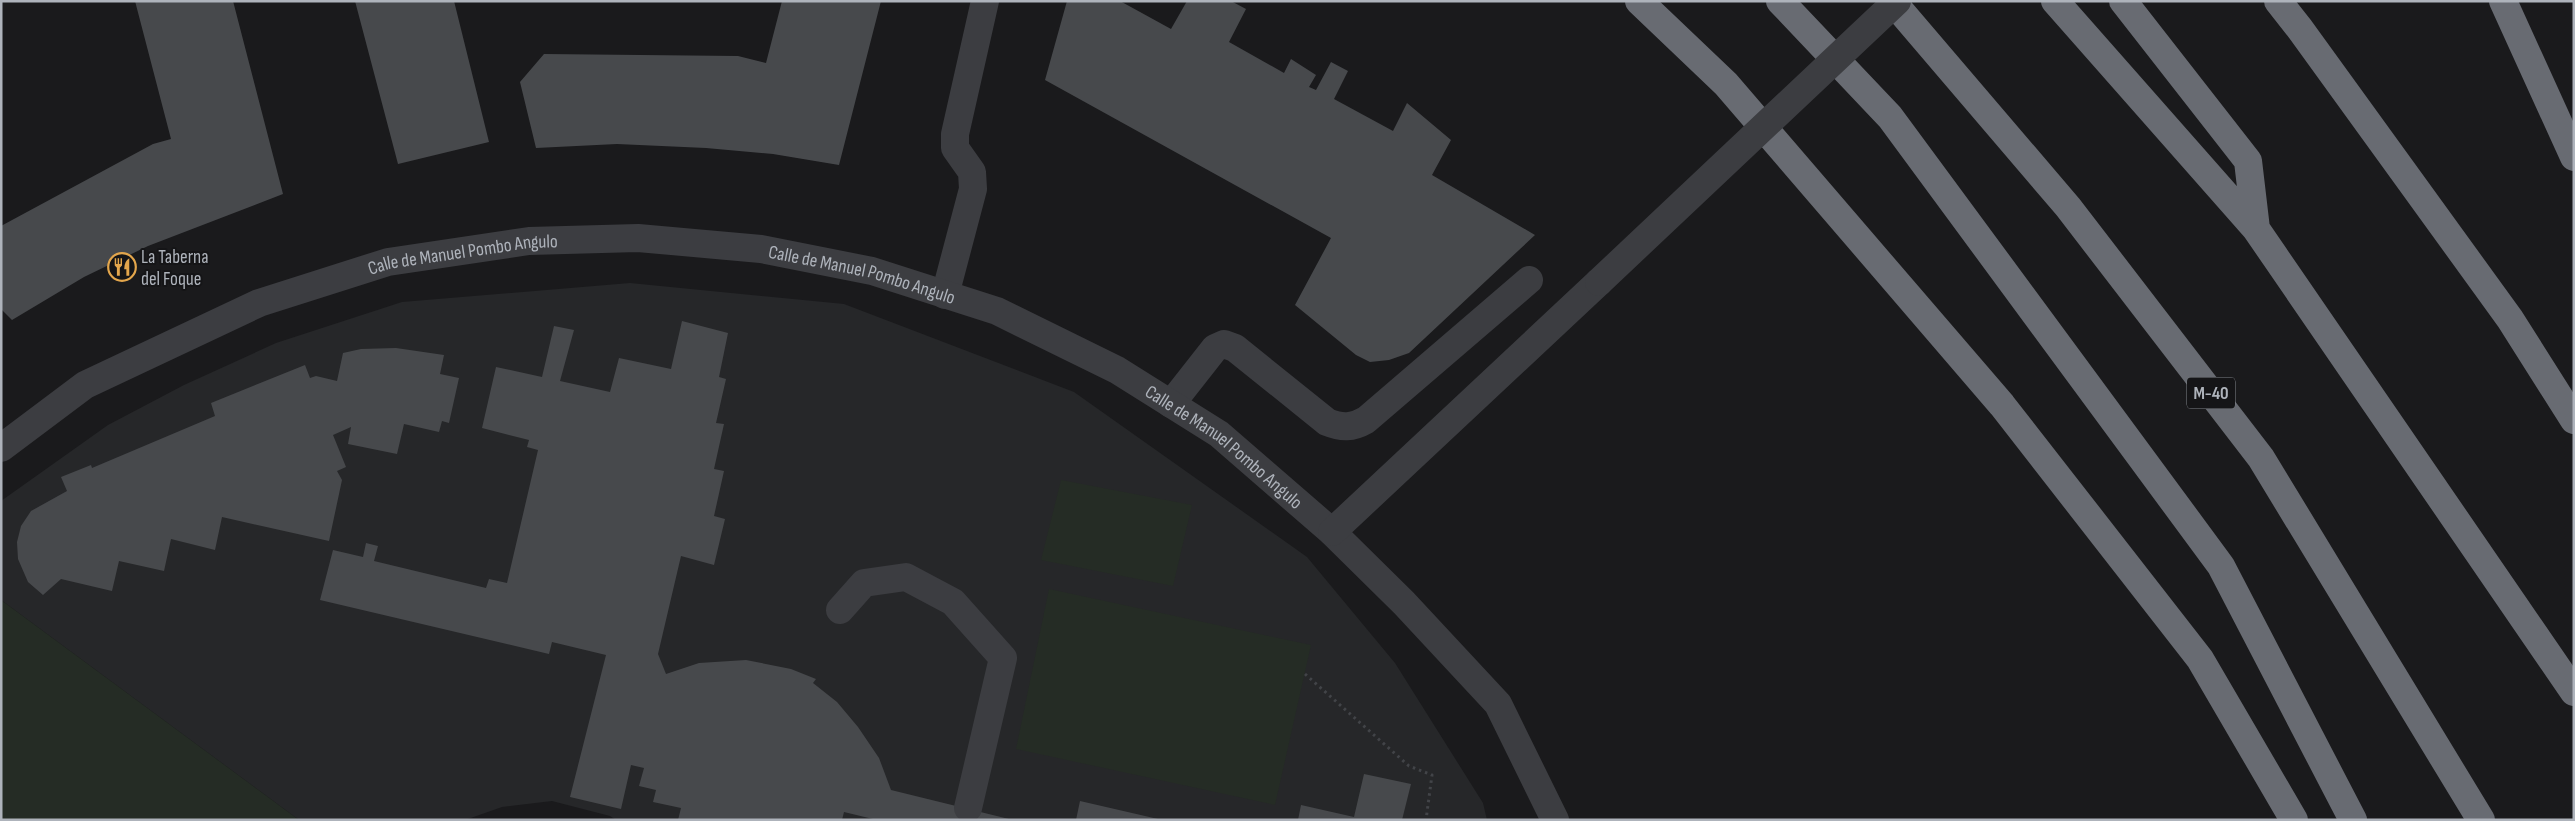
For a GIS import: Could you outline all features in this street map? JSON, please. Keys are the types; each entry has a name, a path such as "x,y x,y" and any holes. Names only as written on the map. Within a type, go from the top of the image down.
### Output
{"highway":[{"path":"1639,1 1726,84 2002,405 2200,659 2294,820"},
{"path":"1780,1 1890,117 2221,566 2353,820"},
{"name":"M-40","path":"1892,1 2068,208 2261,458 2481,820"},
{"path":"2055,1 2256,229 2574,692"},
{"path":"2123,1 2248,161 2256,229"},
{"path":"2278,1 2300,28 2510,319 2574,420"},
{"path":"2503,1 2574,157"}],"street":[{"path":"945,295 974,189 972,172 955,148 955,134 985,1"},
{"path":"1332,532 1897,1"},
{"name":"Calle de Manuel Pombo Angulo","path":"1,448 85,385 259,303 388,262 528,240 638,238 761,249 872,271 997,311 1117,370 1219,434 1332,532 1404,602 1498,704 1555,820"},
{"path":"1171,404 1216,348 1224,344 1235,348 1327,422 1341,427 1356,426 1366,420 1529,280"},
{"path":"840,610 864,583 906,577 953,602 1003,658 968,808"}],"path":[{"path":"1305,674 1409,766 1432,775 1426,820"}],"shaded area":[{"path":"630,283 844,304 1074,392 1307,557 1395,663 1483,803 1487,820 616,820 610,816 552,801 502,807 465,820 299,820 1,600 1,501 108,425 184,385 276,343 402,302"},
{"path":"1061,480 1192,505 1173,586 1041,560"},
{"path":"1049,589 1311,645 1275,805 1016,749"},
{"path":"1,600 299,820 1,820"}],"building":[{"path":"135,1 233,1 283,194 148,246 84,277 12,320 1,309 1,226 153,144 171,139"},
{"path":"355,1 454,1 489,142 398,164"},
{"path":"782,1 881,1 839,165 773,154 706,148 617,144 536,148 520,82 544,54 738,56 766,63"},
{"path":"1067,1 1120,1 1171,29 1187,1 1231,1 1246,9 1229,42 1284,73 1291,59 1316,75 1309,87 1316,90 1331,62 1348,71 1334,99 1393,131 1407,103 1451,140 1432,175 1535,235 1409,353 1389,360 1370,362 1356,355 1295,305 1331,238 1045,80"},
{"path":"682,321 728,333 719,377 726,379 716,423 724,424 714,469 724,471 714,516 725,519 714,565 681,556 658,654 666,674 699,663 746,660 791,669 816,679 813,683 837,702 858,727 879,758 891,790 1013,820 877,820 844,812 842,820 678,820 681,808 653,802 656,790 639,786 644,768 631,765 621,809 570,797 606,655 552,642 549,654 320,600 333,550 363,557 366,543 378,546 374,561 486,588 489,579 507,583 538,450 527,447 529,440 482,428 496,367 542,377 554,326 574,330 560,381 610,392 619,358 671,369"},
{"path":"396,348 444,355 440,374 459,378 449,423 442,421 439,432 404,424 397,454 348,444 351,427 333,435 346,467 337,471 342,480 329,541 222,517 215,550 171,539 164,571 119,561 112,591 61,579 43,595 28,582 18,559 17,542 21,526 31,511 67,491 61,477 91,465 92,468 215,416 211,403 305,365 310,378 316,376 337,381 343,353 361,349"},
{"path":"1364,774 1411,784 1402,820 1298,820 1301,805 1354,817"},
{"path":"1080,801 1158,819 1158,820 1076,820"}],"place":[{"name":"La Taberna del Foque","path":"122,267"}]}
